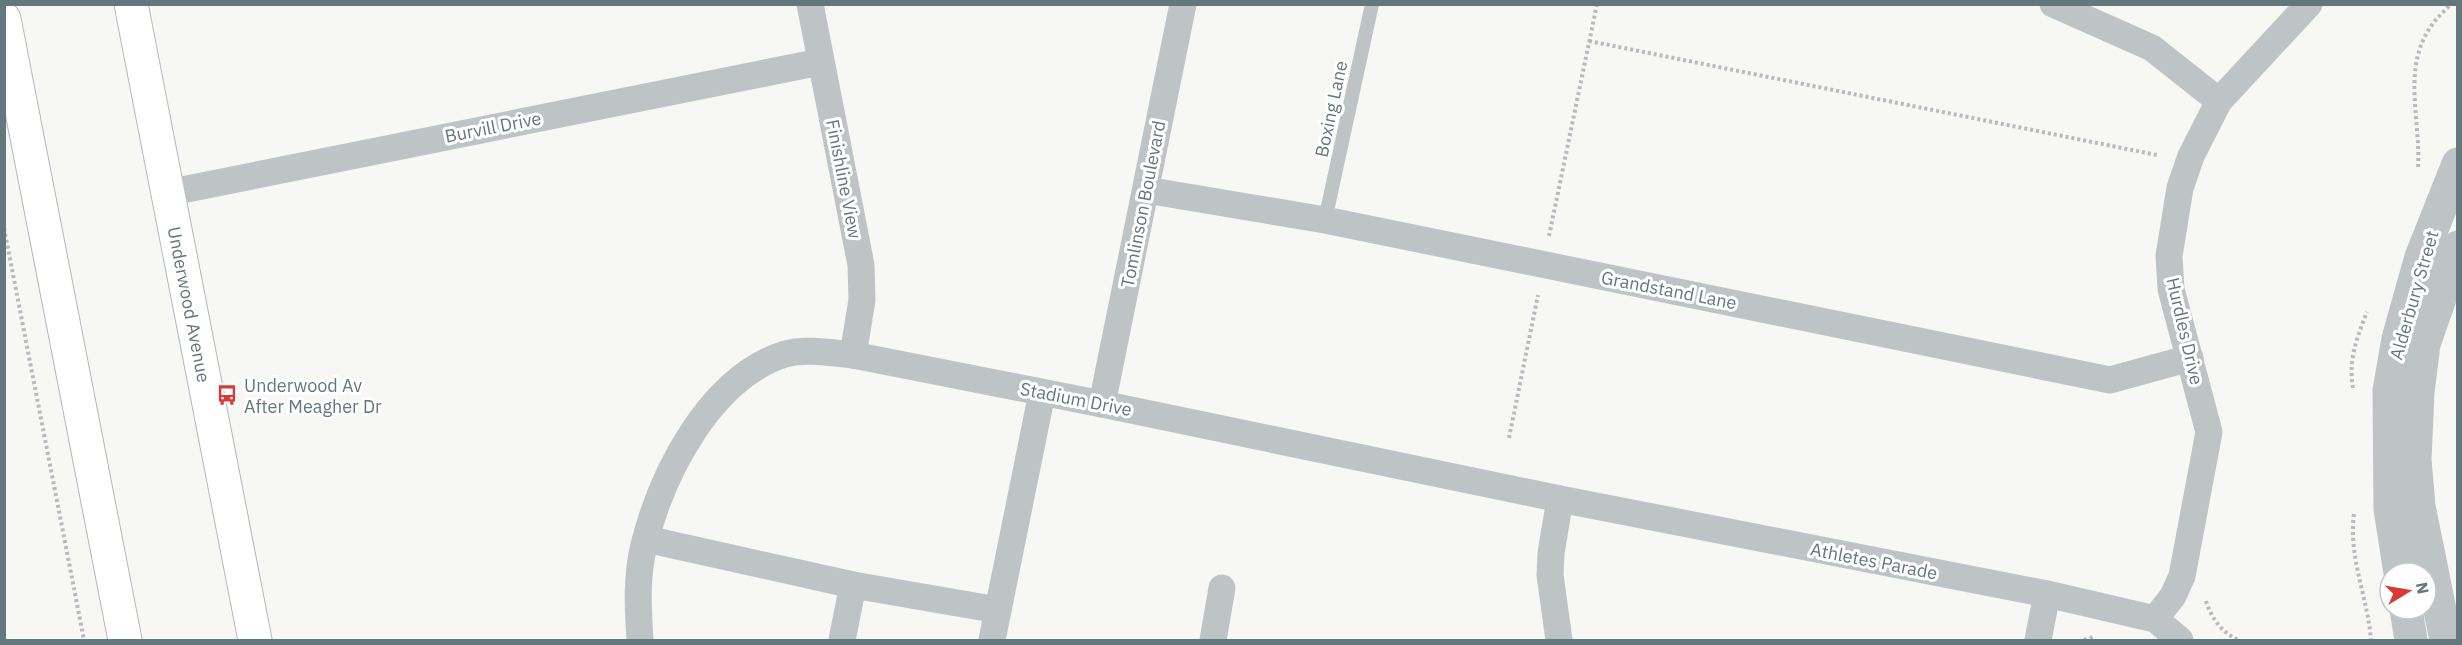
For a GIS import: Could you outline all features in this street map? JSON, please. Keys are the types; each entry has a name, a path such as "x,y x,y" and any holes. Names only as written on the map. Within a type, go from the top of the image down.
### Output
{"main road":[{"name":"Underwood Avenue","path":"130,4 255,640"},
{"path":"4,19 125,640"}],"street":[{"name":"Finishline View","path":"810,4 861,265 862,300 853,355"},
{"name":"Tomlinson Boulevard","path":"1102,404 1183,4"},
{"path":"2053,4 2152,48 2219,101"},
{"name":"Hurdles Drive","path":"2155,620 2173,596 2182,576 2209,432 2171,288 2170,244 2180,188 2191,156 2219,101 2309,4"},
{"name":"Burvill Drive","path":"167,193 820,62"},
{"name":"Alderbury Street","path":"2398,561 2390,509 2390,390 2398,339 2421,256 2457,164"},
{"name":"Grandstand Lane","path":"1146,190 1325,220 2110,380 2190,358"},
{"name":"Alderbury Street","path":"2446,640 2419,506 2416,437 2418,392 2424,344 2457,247"},
{"name":"Stadium Drive","path":"640,640 637,598 646,539 660,496 681,452 699,422 720,397 764,363 788,353 815,351 853,355 1560,499"},
{"path":"992,640 1042,393"},
{"path":"1559,640 1550,575 1551,553 1560,499"},
{"name":"Athletes Parade","path":"1560,499 2047,594 2155,620 2180,640"},
{"path":"646,539 853,585 998,610"},
{"path":"842,640 853,585"},
{"path":"1213,640 1222,588"},
{"path":"2038,640 2047,594"},
{"path":"2408,621 2411,640"}],"lane":[{"name":"Boxing Lane","path":"1325,220 1372,4"}],"path":[{"path":"1549,238 1597,4"},
{"path":"1589,41 2157,155"},
{"path":"4,228 84,640"},
{"path":"1509,438 1538,294"},
{"path":"2205,596 2209,612 2219,626 2232,638 2239,640"}],"place":[{"name":"Underwood Av After Meagher Dr","path":"227,395"}]}
